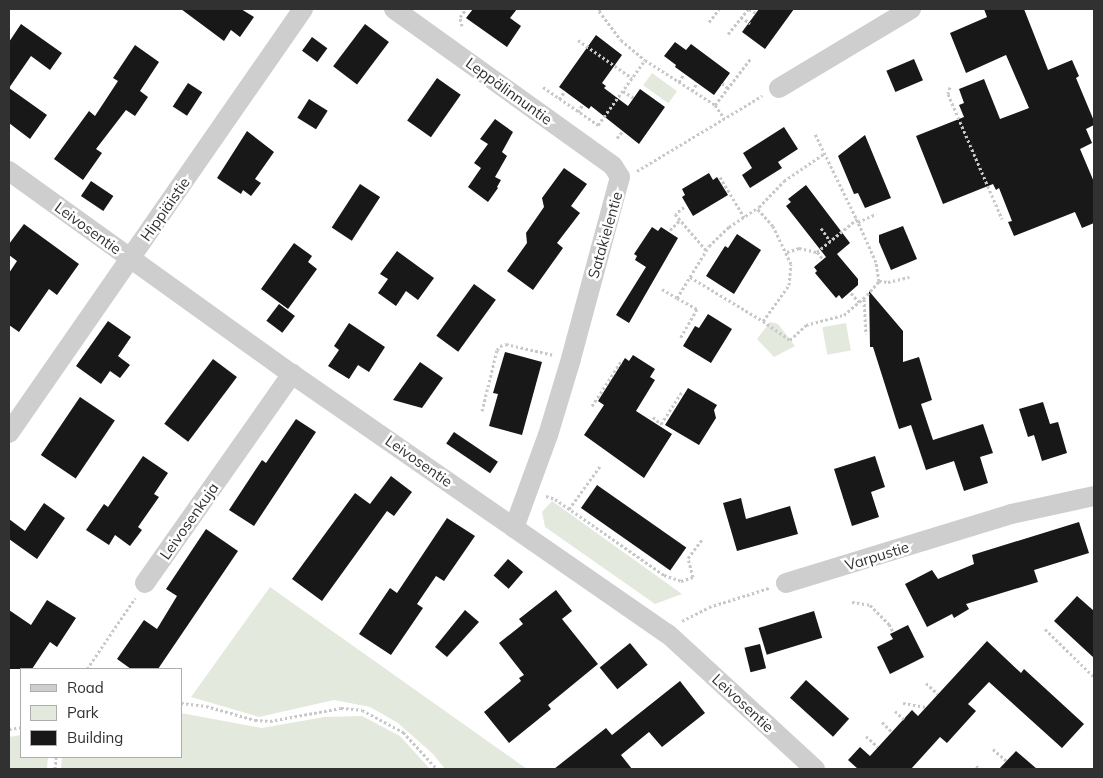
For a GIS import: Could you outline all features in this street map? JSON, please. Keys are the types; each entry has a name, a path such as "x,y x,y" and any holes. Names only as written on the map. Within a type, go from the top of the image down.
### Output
{"street":[{"name":"Hippiäistie","path":"9,433 303,9"},
{"name":"Leppälinnuntie","path":"394,9 613,166 620,177"},
{"path":"779,88 911,9"},
{"name":"Leivosentie","path":"9,171 292,374 668,634 815,769"},
{"name":"Satakielentie","path":"514,528 548,435 571,359 620,177"},
{"name":"Leivosenkuja","path":"145,583 292,374"},
{"name":"Varpustie","path":"786,583 1011,514 1094,496"}],"path":[{"path":"462,26 460,17 466,9"},
{"path":"600,9 599,11 621,40 645,60 715,105 724,118"},
{"path":"709,22 719,9"},
{"path":"728,34 748,9 756,13"},
{"path":"742,17 750,22"},
{"path":"578,40 632,78"},
{"path":"715,105 751,58"},
{"path":"543,87 598,125 645,60"},
{"path":"679,82 684,74"},
{"path":"692,91 698,83"},
{"path":"722,83 728,88"},
{"path":"950,87 948,94 1002,219"},
{"name":"Satakielentie","path":"620,177 636,172 758,97 779,88"},
{"path":"559,99 565,91"},
{"path":"623,91 634,98"},
{"path":"578,112 583,104"},
{"path":"617,138 622,132"},
{"path":"815,134 876,262 879,281"},
{"path":"678,298 706,250 729,227 756,208 784,181 825,153"},
{"path":"720,177 744,217"},
{"path":"684,207 675,214 706,250"},
{"path":"756,208 773,226 792,264 789,285 763,321"},
{"path":"817,252 857,220 876,214"},
{"path":"670,230 680,220"},
{"path":"821,228 830,241"},
{"path":"787,252 799,248 817,252 822,258"},
{"path":"690,277 763,321 790,340 806,325 844,316 879,281"},
{"path":"879,281 888,282 909,277"},
{"path":"662,289 697,309 680,339"},
{"path":"852,293 859,302"},
{"path":"864,298 866,334"},
{"path":"482,412 497,350 500,346 506,344 524,347 571,359"},
{"path":"592,406 622,360"},
{"path":"653,418 661,424 682,392"},
{"path":"569,509 600,466"},
{"path":"543,494 569,509 664,575 681,581 693,577 688,558 703,538"},
{"path":"88,668 145,583"},
{"path":"668,634 683,620 703,610 786,583"},
{"path":"852,602 870,605 889,624 893,632"},
{"path":"1045,629 1094,677"},
{"path":"926,683 938,694"},
{"path":"182,704 206,706 255,720 270,721 341,708 362,710 403,732 437,769"},
{"path":"903,704 926,707"},
{"path":"894,711 904,719"},
{"path":"882,722 892,732"},
{"path":"866,736 878,747"},
{"path":"993,749 1007,761"},
{"path":"976,766 980,769"}],"green space":[{"path":"652,73 677,91 668,103 643,85"},
{"path":"770,322 778,324 795,346 774,357 757,339"},
{"path":"846,323 851,351 827,355 822,327"},
{"path":"552,501 682,594 655,604 545,527 542,512"},
{"path":"270,587 527,769 445,769 433,754 398,723 370,707 334,700 259,717 191,697"},
{"path":"182,713 262,728 324,717 362,716 400,736 430,769 61,769 62,758 182,758"},
{"path":"20,735 20,758 48,758 47,769 9,769 9,737"}],"building":[{"path":"181,9 241,9 254,17 240,37 231,30 224,41"},
{"path":"473,9 517,9 510,18 521,26 507,47 466,18"},
{"path":"759,9 794,9 765,49 742,32"},
{"path":"984,9 1024,9 1048,70 1072,60 1079,76 1076,78 1094,121 1094,125 1086,129 1092,143 1080,149 1094,182 1094,223 1082,228 1075,212 1014,236 1008,222 1012,221 999,188 996,190 993,184 943,204 916,136 964,117 959,105 964,103 959,89 984,79 1000,119 1029,108 1006,55 966,73 950,33 987,17"},
{"path":"21,24 62,53 50,70 31,56 9,88 9,42"},
{"path":"365,24 389,42 357,84 333,66"},
{"path":"596,35 622,55 602,83 606,86 604,88 628,106 640,89 665,107 639,144 591,106 589,109 559,87"},
{"path":"312,37 327,48 317,62 302,51"},
{"path":"675,42 686,50 691,44 730,73 714,95 675,67 676,65 664,56"},
{"path":"135,45 159,62 140,91 148,97 135,116 126,110 96,149 102,153 83,180 54,159 89,111 95,116 118,81 113,78"},
{"path":"914,59 923,80 895,92 886,71"},
{"path":"437,78 461,95 431,137 407,121"},
{"path":"188,83 202,92 187,116 173,106"},
{"path":"9,88 47,115 30,139 9,123"},
{"path":"309,99 328,111 316,129 297,118"},
{"path":"495,119 513,132 502,152 507,156 495,177 501,180 488,202 468,187 481,168 474,163 488,144 480,139"},
{"path":"784,127 798,149 778,162 782,168 750,188 742,175 752,168 743,153"},
{"path":"247,131 274,152 255,179 261,183 251,196 243,190 241,194 217,178"},
{"path":"865,135 891,198 865,208 858,193 854,194 838,156"},
{"path":"564,168 587,184 571,206 580,213 557,243 563,248 533,290 507,271 527,243 526,233 544,207 542,198"},
{"path":"709,173 713,180 717,177 728,195 693,216 682,197 685,195 682,189"},
{"path":"91,181 113,196 103,211 81,196"},
{"path":"360,184 380,197 352,241 332,228"},
{"path":"806,185 850,243 837,254 858,279 858,285 842,299 839,295 836,298 815,273 817,271 814,267 826,257 786,206 791,202 788,199"},
{"path":"24,224 79,264 57,295 49,289 19,332 9,325 9,273 17,261 9,255 9,244"},
{"path":"903,226 917,259 891,270 879,242 879,235"},
{"path":"652,227 658,231 661,227 678,238 629,323 616,315 646,267 635,260 637,256 634,254"},
{"path":"737,234 761,250 734,294 706,276 725,246 728,248"},
{"path":"294,243 312,256 308,262 317,269 288,309 261,289"},
{"path":"397,251 434,278 418,300 406,291 396,306 378,293 388,279 380,274"},
{"path":"474,284 496,300 458,352 436,336"},
{"path":"869,291 903,331 903,362 919,357 932,400 921,404 933,440 983,424 993,453 980,457 988,483 964,491 954,461 926,470 911,425 899,429 873,347 870,347"},
{"path":"279,304 295,316 282,333 266,321"},
{"path":"708,314 732,329 711,363 683,346 695,326 699,328"},
{"path":"108,321 131,337 118,356 130,365 120,378 110,371 101,384 76,366"},
{"path":"349,323 385,347 369,372 358,365 349,379 328,366 339,350 334,346"},
{"path":"505,352 542,362 522,435 489,426 498,394 493,393"},
{"path":"633,355 655,369 650,377 655,380 636,411 672,434 644,478 584,435 604,405 598,401 625,358 629,361"},
{"path":"213,359 237,377 188,442 164,424"},
{"path":"420,362 443,378 422,408 393,400"},
{"path":"688,388 717,405 714,410 716,418 699,445 665,425"},
{"path":"80,397 115,420 76,479 41,455"},
{"path":"1043,402 1050,424 1058,422 1067,453 1042,461 1034,435 1028,437 1019,409"},
{"path":"296,419 316,432 254,526 229,510 262,460 266,463"},
{"path":"454,432 498,462 490,473 446,444"},
{"path":"143,456 168,473 154,494 159,497 138,527 142,530 130,546 115,535 109,545 86,530 104,504 108,507"},
{"path":"875,456 885,487 871,492 879,517 852,526 834,469"},
{"path":"391,476 412,492 394,516 387,511 322,601 292,579 355,493 370,504"},
{"path":"597,485 686,548 670,570 581,508"},
{"path":"741,498 746,519 790,506 798,534 737,551 723,503"},
{"path":"44,503 65,518 37,559 9,539 9,519 25,531"},
{"path":"447,518 475,536 444,581 436,576 417,604 423,608 391,655 359,634 390,588 397,593"},
{"path":"1079,522 1089,553 1034,570 1038,582 966,604 969,609 954,618 952,614 927,627 905,584 932,570 938,579 974,564 972,555"},
{"path":"206,529 238,551 159,668 130,668 117,659 144,620 157,629 177,596 166,589"},
{"path":"508,559 523,572 509,589 494,576"},
{"path":"556,590 572,611 562,619 598,664 548,705 551,709 509,743 484,712 521,681 519,678 524,675 499,643 523,624 519,619"},
{"path":"1077,596 1094,611 1094,658 1054,621"},
{"path":"47,600 76,618 57,647 50,642 33,668 9,669 9,610 31,625"},
{"path":"465,610 479,622 447,657 435,647"},
{"path":"814,611 822,638 767,655 759,628"},
{"path":"908,625 924,657 890,674 877,647 893,639 890,634"},
{"path":"987,641 1021,673 1024,669 1084,724 1062,748 989,682 968,704 976,711 947,743 940,737 911,769 858,769 848,760 860,747 870,756 912,710 918,716"},
{"path":"630,643 648,665 617,689 600,668"},
{"path":"760,644 766,668 751,672 744,648"},
{"path":"806,680 849,719 833,737 790,698"},
{"path":"680,681 705,713 662,747 649,732 621,755 632,769 554,769 606,728 612,735"},
{"path":"1016,751 1037,769 999,769"}]}
